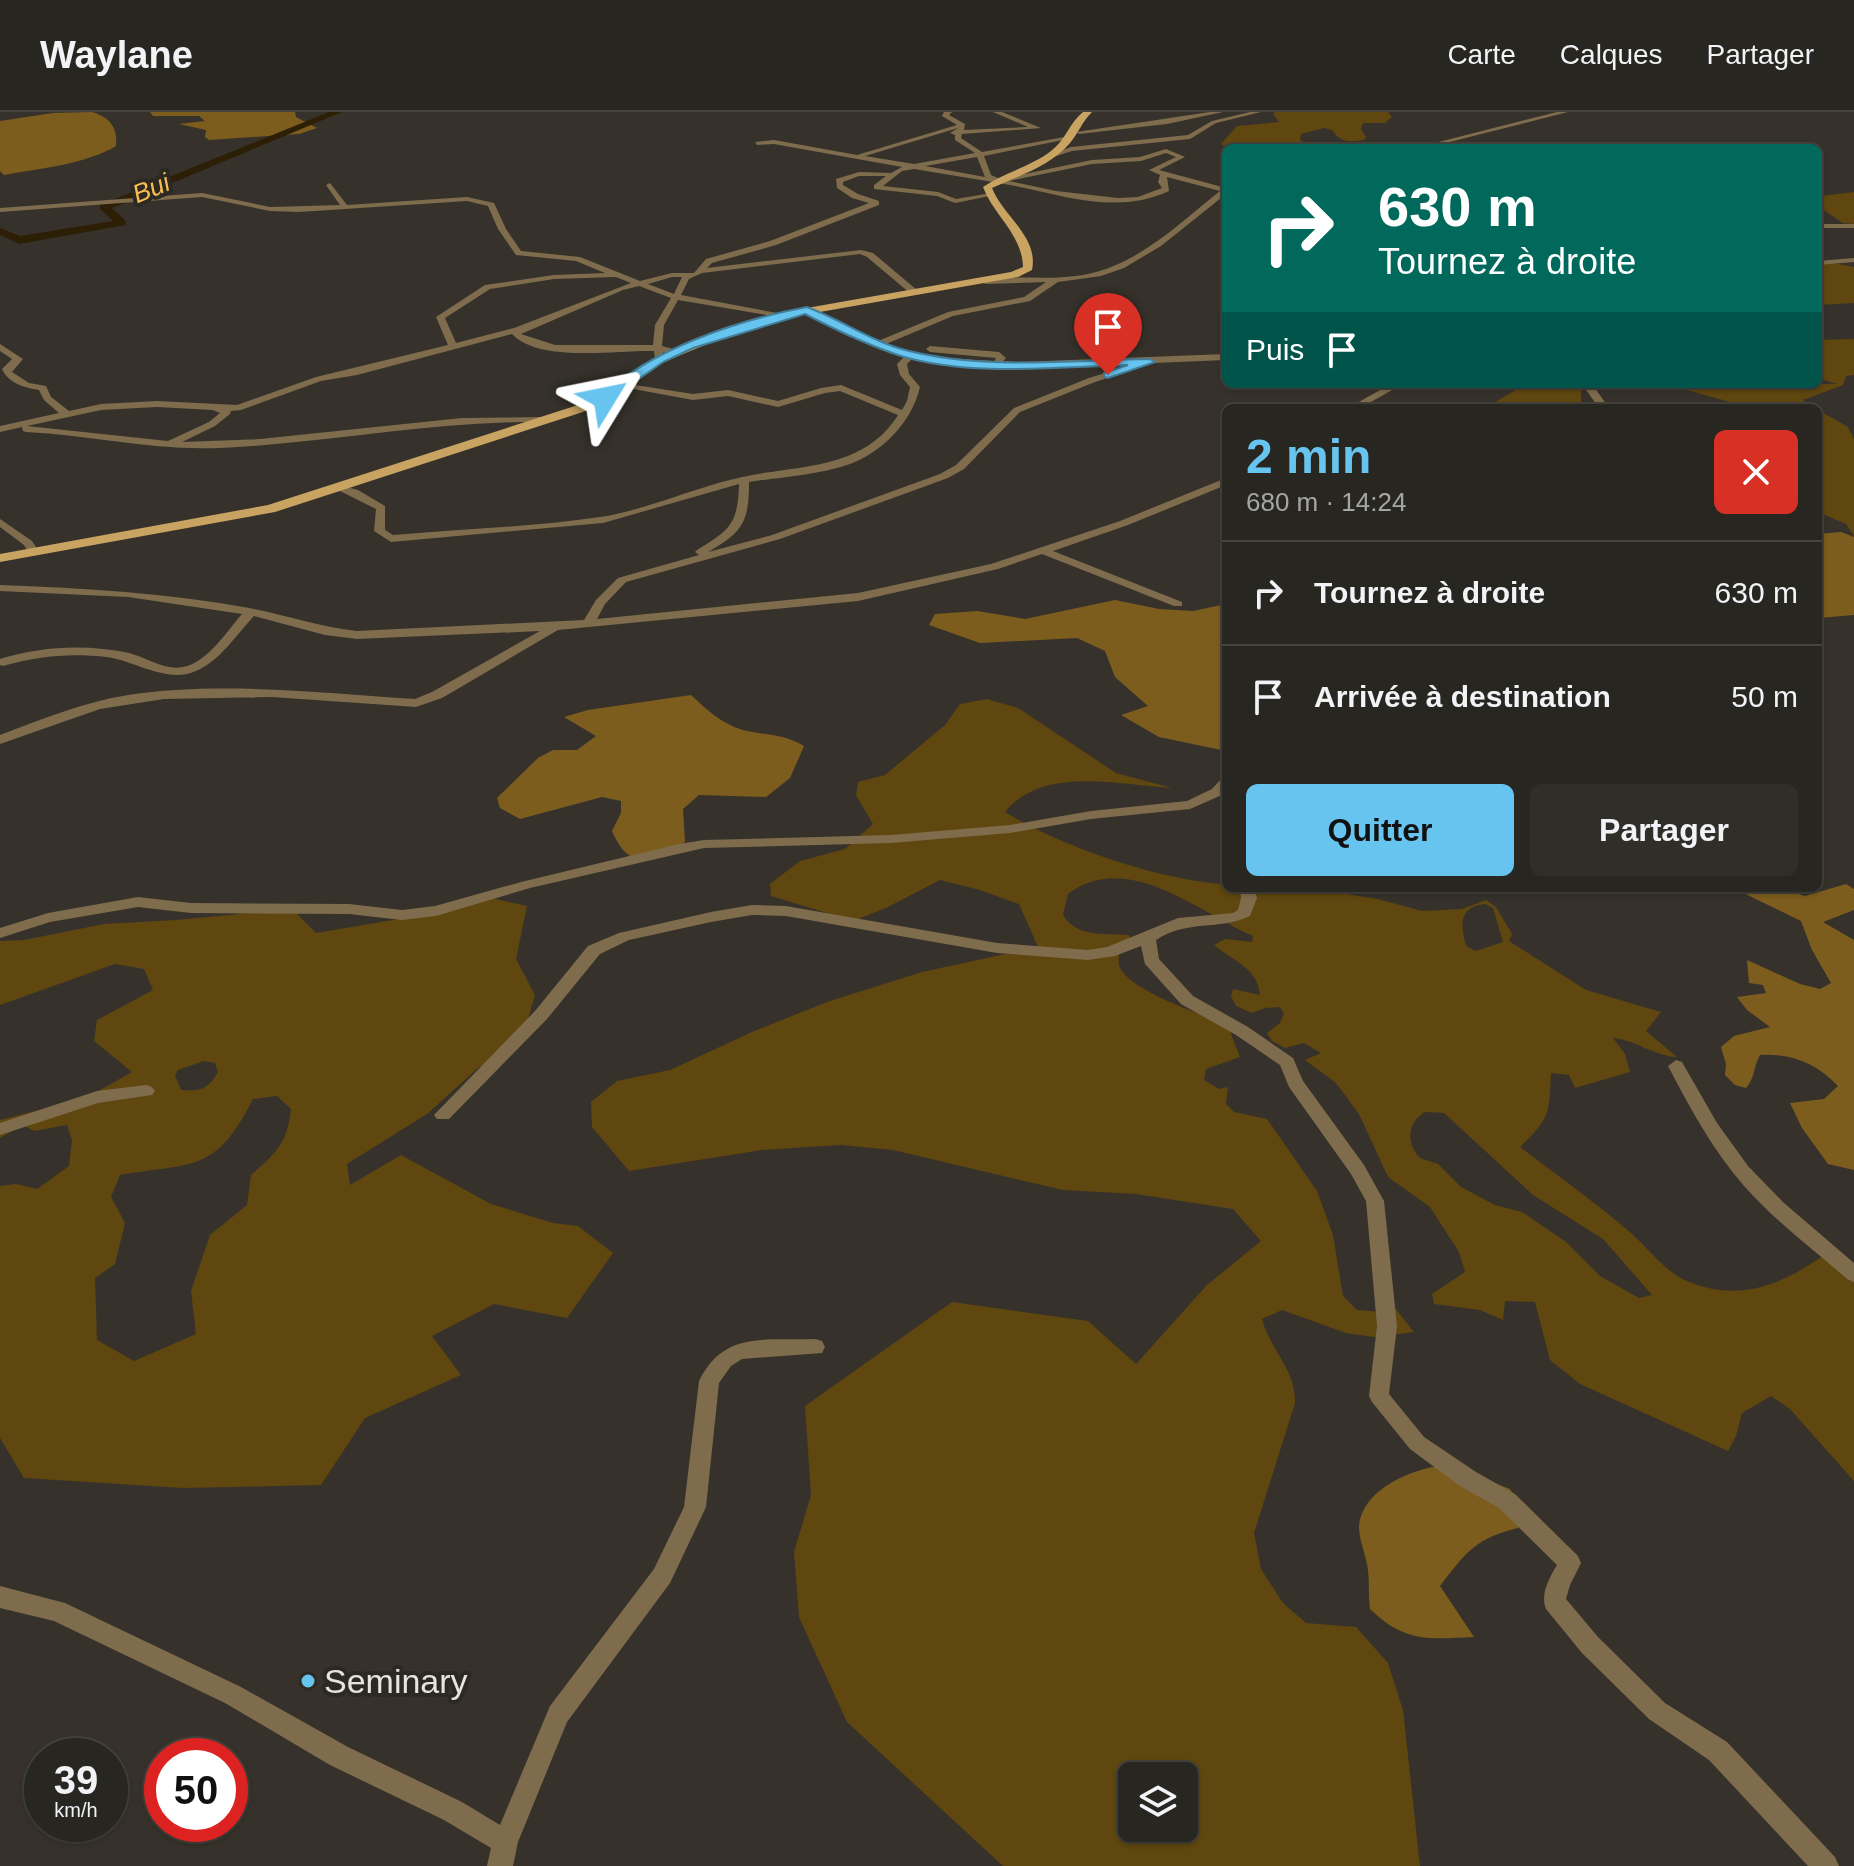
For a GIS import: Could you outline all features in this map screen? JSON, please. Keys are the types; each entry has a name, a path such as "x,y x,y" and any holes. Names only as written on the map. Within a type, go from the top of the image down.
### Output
{"main road":[{"path":"0,558 32,550 237,517 339,488 465,444 589,406 622,386 658,354 677,351 784,315 985,282 1025,270 1029,259 1023,236 987,186 1002,182 1047,157 1069,139 1078,120 1088,112"}],"street":[{"path":"949,112 944,115 962,129"},
{"path":"847,176 846,162 853,158 919,137 962,129 1041,129 996,112"},
{"path":"991,195 955,201 938,194 877,188 900,169 1220,112"},
{"path":"1069,139 1102,147 1190,137 1208,125 1258,112"},
{"path":"1434,144 1565,112"},
{"path":"962,129 957,137 960,142 980,154"},
{"path":"1054,131 1114,157 1222,190"},
{"path":"1069,139 1102,147 1114,157"},
{"path":"757,143 774,142 1002,182 1114,157 1141,159 1166,151 1182,157 1153,170"},
{"path":"980,154 984,172 992,180 1059,194 1130,201 1166,189 1162,182 1164,174"},
{"path":"517,330 516,335 525,340 562,347 658,354 661,317 686,277 697,273 711,260 773,243 876,203 855,196 840,186 839,181 847,176 868,172 893,175"},
{"path":"330,185 346,208"},
{"path":"985,282 1098,275 1120,267 1157,247 1222,194"},
{"path":"0,210 202,195 270,209 346,208 458,199 486,202 491,205 515,251 525,255 577,259 675,297 784,315"},
{"path":"1822,226 1854,226"},
{"path":"0,430 101,407 146,404 215,408 252,405 319,379 517,330 583,301 672,275 861,252 870,255 914,292"},
{"path":"1822,263 1854,260"},
{"path":"453,347 440,317 485,288 550,277 619,275"},
{"path":"878,344 951,314 1027,299 1057,279"},
{"path":"807,310 896,351 994,365 1222,357"},
{"path":"0,347 18,359 7,369 8,373 26,385 43,388 47,398 66,414"},
{"path":"896,351 953,349 999,355 1001,358 994,365"},
{"path":"339,488 376,503 381,508 379,531 383,536 401,539 603,520 744,480 844,463 885,439 904,414 915,391 902,369 911,355"},
{"path":"589,623 600,602 622,580 819,523 944,476 983,447 1017,410 1092,380 1150,362"},
{"path":"622,386 693,397 728,393 778,404 841,388 904,414"},
{"path":"1360,404 1390,388"},
{"path":"166,446 212,424 227,412 215,408"},
{"path":"0,430 55,430 166,446 219,446 456,423 542,419"},
{"path":"456,423 465,444"},
{"path":"696,560 700,552 731,534 739,524 744,512 744,480"},
{"path":"0,588 128,594 251,612 325,631 357,635 564,626 858,597 980,570 1044,551 1167,507 1222,483"},
{"path":"0,522 28,543 32,550"},
{"path":"1044,551 1178,604"},
{"path":"3,662 40,652 86,652 125,656 175,672 184,671 208,660 224,638 251,612"},
{"path":"0,740 73,712 127,699 202,693 416,703 437,695 531,639 564,626"},
{"path":"0,933 48,918 138,902 191,908 349,909 402,915 436,911 526,885 704,844 891,839 1010,829 1091,815 1190,805 1222,786"},
{"path":"443,1115 541,1015 594,950 624,936 752,910 786,911 971,945 1088,955 1109,952 1148,938 1164,927 1188,921 1234,919 1245,913 1248,892"},
{"path":"1148,938 1151,960 1187,1000 1242,1031 1287,1062 1295,1083 1358,1170 1375,1201 1387,1326 1379,1396 1417,1443 1468,1479 1507,1501 1548,1538 1570,1563 1559,1582 1554,1602 1590,1645 1657,1711 1718,1751 1826,1866"},
{"path":"1676,1066 1700,1111 1751,1182 1796,1226 1854,1274"},
{"path":"0,1129 97,1097 146,1091"},
{"path":"0,1597 57,1611 233,1695 339,1756 453,1811 503,1854 558,1714 662,1576 695,1507 709,1381 724,1360 738,1351 815,1347"}],"shaded area":[{"path":"92,112 112,124 116,146 90,158 62,165 4,175 0,171 0,121 53,113"},
{"path":"150,112 295,112 296,117 317,128 299,134 209,140 205,137 206,130 179,124 205,121 199,116 153,116"},
{"path":"1388,112 1392,117 1385,123 1363,123 1364,140 1346,141 1324,128 1301,134 1300,140 1307,144 1221,144 1237,126 1279,122 1273,114"},
{"path":"1854,192 1854,224 1843,223 1822,209 1822,196"},
{"path":"1822,263 1854,267 1854,303 1822,305"},
{"path":"1854,339 1854,375 1846,376 1843,385 1803,400 1809,404 1737,404 1680,388 1822,388 1822,384 1837,384 1822,379 1822,340"},
{"path":"1519,388 1581,388 1581,404 1492,404"},
{"path":"1822,412 1848,427 1854,439 1854,536 1846,524 1822,514"},
{"path":"1841,532 1854,537 1854,615 1822,618 1822,534"},
{"path":"1115,600 1159,609 1193,611 1222,605 1222,750 1159,737 1121,715 1148,706 1115,677 1105,651 1077,638 980,643 929,625 935,614 977,611 1025,619"},
{"path":"691,695 728,724 804,746 790,778 766,797 699,795 683,809 685,842 653,858 635,858 619,844 612,831 621,813 621,801 602,797 520,819 500,808 497,798 538,758 553,750 577,750 596,736 564,717 588,710"},
{"path":"987,699 1018,708 1116,773 1172,788 1105,782 1060,783 1021,797 1005,812 1082,849 1142,869 1222,884 1222,892 1334,892 1378,899 1422,911 1462,909 1486,900 1496,907 1512,934 1509,941 1586,990 1661,1012 1646,1031 1677,1057 1613,1038 1625,1054 1630,1072 1575,1088 1569,1075 1551,1073 1546,1115 1520,1147 1631,1233 1664,1266 1687,1281 1728,1291 1765,1286 1800,1270 1834,1248 1854,1270 1854,1481 1790,1409 1771,1396 1742,1413 1728,1451 1580,1384 1550,1360 1535,1302 1505,1301 1503,1320 1480,1310 1434,1304 1432,1294 1465,1272 1459,1252 1430,1207 1388,1177 1359,1114 1336,1083 1305,1060 1321,1053 1304,1043 1285,1048 1272,1041 1267,1033 1280,1023 1284,1013 1280,1007 1252,1013 1236,1006 1231,996 1233,989 1260,995 1250,972 1214,945 1225,939 1252,942 1253,936 1186,900 1138,881 1114,878 1091,882 1068,894 1063,915 1076,928 1092,933 1129,935 1133,948 1119,952 1119,963 1125,975 1136,984 1169,1002 1232,1027 1231,1034 1240,1057 1206,1069 1204,1080 1219,1089 1228,1087 1226,1104 1234,1112 1267,1119 1317,1191 1333,1235 1343,1296 1357,1310 1383,1312 1395,1308 1414,1332 1374,1337 1346,1333 1282,1310 1262,1319 1291,1380 1295,1403 1254,1533 1261,1569 1283,1603 1306,1623 1356,1627 1388,1663 1403,1710 1420,1866 1003,1866 847,1722 799,1617 794,1552 811,1495 805,1406 952,1302 1088,1321 1136,1364 1207,1285 1261,1241 1233,1209 1136,1194 1063,1190 893,1150 841,1145 762,1150 629,1171 592,1127 591,1102 617,1081 670,1070 827,1002 922,972 1038,947 1019,904 940,880 853,921 771,896 770,884 800,861 845,849 873,824 856,795 858,782 885,775 945,725 960,704","holes":["1485,904 1493,908 1503,942 1476,951 1466,946 1463,931 1466,913","1425,1112 1444,1113 1533,1195 1603,1239 1652,1295 1639,1298 1600,1276 1566,1242 1522,1212 1495,1205 1461,1187 1438,1164 1420,1158 1412,1146 1410,1134 1415,1121"]},
{"path":"1846,884 1854,889 1854,910 1823,922 1854,940 1854,1170 1828,1164 1802,1128 1790,1103 1824,1099 1838,1086 1830,1078 1793,1058 1760,1055 1746,1088 1735,1085 1725,1075 1726,1064 1721,1047 1734,1036 1770,1027 1747,1010 1737,997 1766,993 1763,985 1749,983 1747,960 1800,984 1820,989 1831,983 1812,950 1801,921 1741,892 1792,892 1805,896"},
{"path":"491,898 527,906 516,959 535,995 522,1040 477,1069 427,1114 347,1164 350,1185 401,1155 491,1204 553,1223 578,1226 613,1253 567,1318 494,1304 432,1336 461,1375 365,1418 321,1485 183,1488 24,1478 0,1438 0,1186 16,1184 37,1189 69,1166 72,1140 67,1125 34,1131 23,1125 0,1138 0,1120 86,1098 132,1072 94,1041 97,1020 153,990 144,969 115,964 0,1005 0,941 24,940 104,924 292,909 316,933 440,912","holes":["204,1061 215,1063 218,1072 211,1083 203,1088 181,1090 175,1075 178,1070","277,1096 291,1109 287,1131 274,1153 251,1175 247,1205 210,1235 191,1291 196,1334 134,1361 97,1340 95,1278 115,1264 125,1223 111,1197 120,1175 185,1165 214,1153 227,1141 253,1099"]},
{"path":"1446,1465 1510,1489 1523,1510 1518,1528 1492,1536 1473,1548 1440,1586 1474,1637 1431,1638 1406,1633 1370,1609 1368,1570 1359,1532 1362,1513 1369,1501 1392,1482 1419,1470"}],"waterway":[{"name":"Bui","path":"0,231 19,240 122,223 104,207 337,112"}],"place":[{"name":"Seminary","path":"308,1681"}],"route":[{"path":"605,398 660,360 689,345 807,310 851,334 905,354 994,365 1150,362 1108,375"}]}
